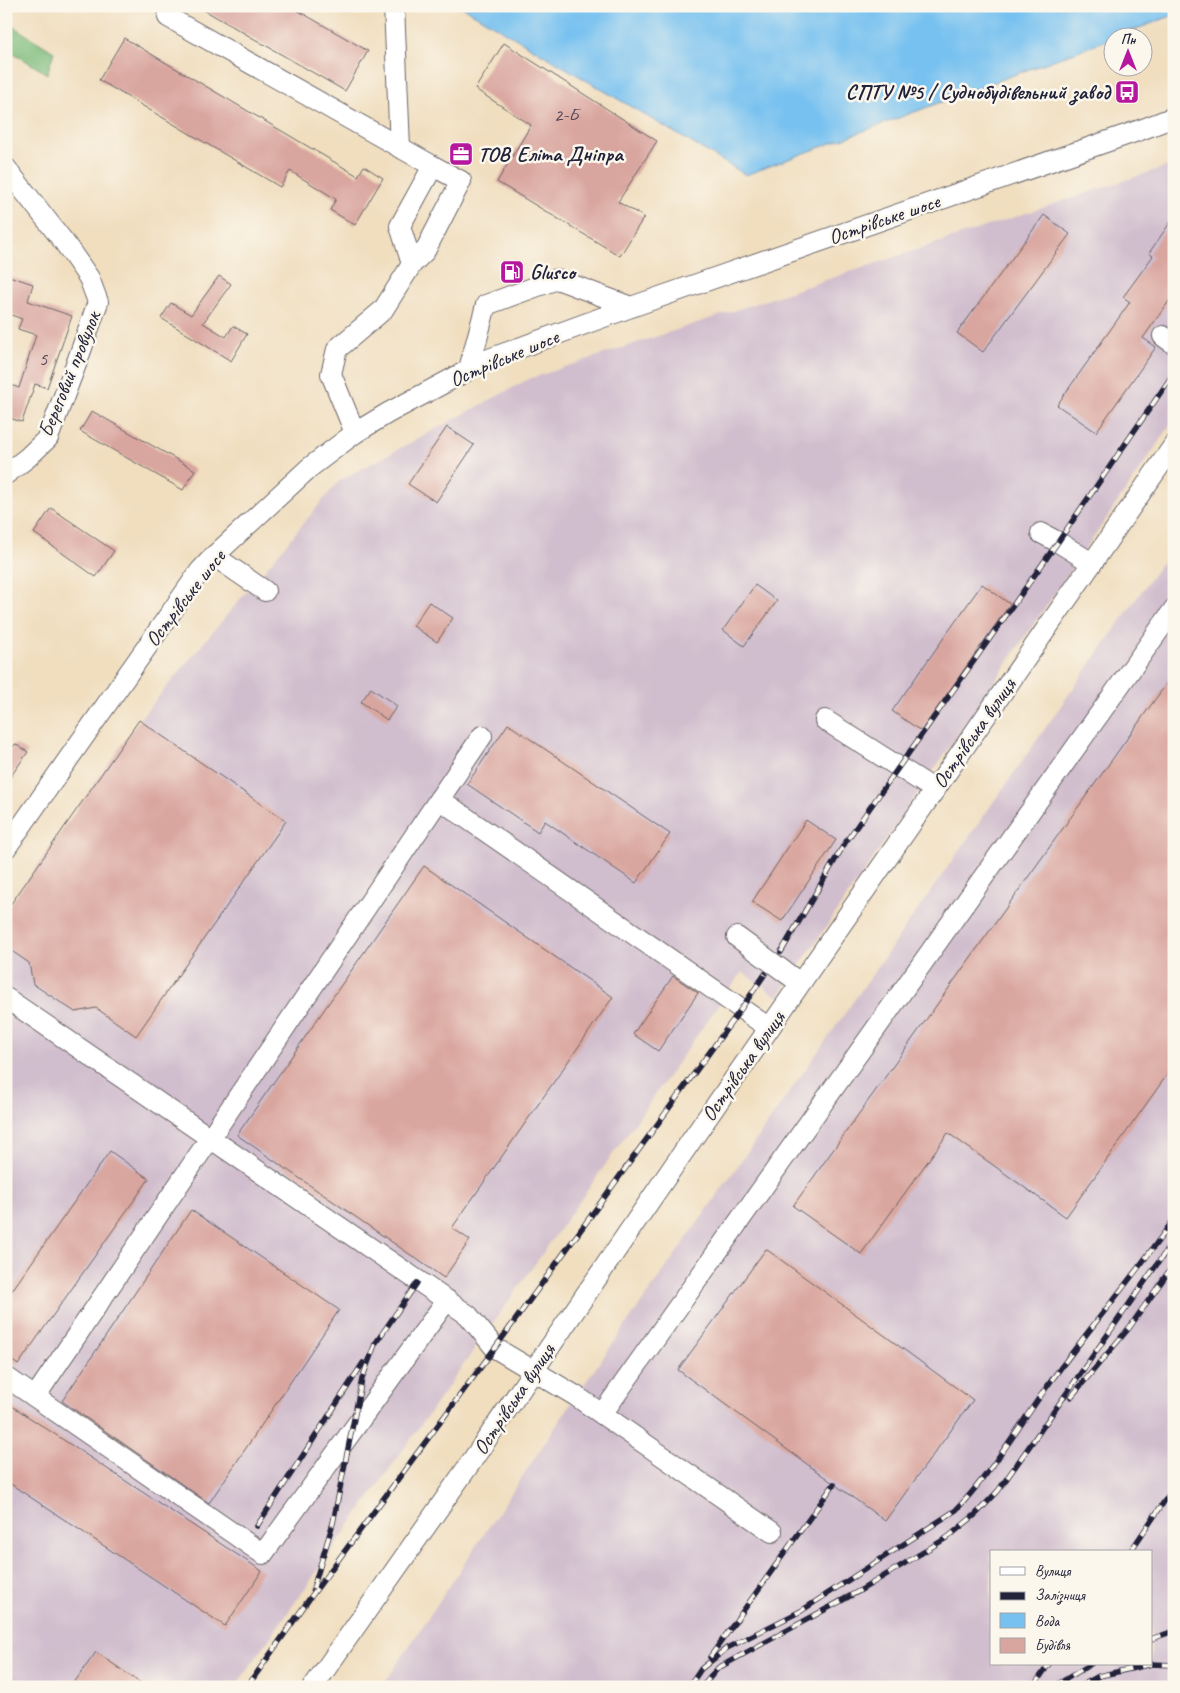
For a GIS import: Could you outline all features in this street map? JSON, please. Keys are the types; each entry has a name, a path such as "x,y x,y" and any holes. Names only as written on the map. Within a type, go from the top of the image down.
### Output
{"street":[{"path":"394,6 400,148"},
{"path":"168,17 400,148 461,180 425,251 412,264 383,310 337,350 331,374 355,434"},
{"name":"Острівське шосе","path":"7,843 200,571 309,468 355,434 388,413 489,359 631,307 1174,117"},
{"path":"412,264 400,226 433,166"},
{"name":"Береговий провулок","path":"6,168 84,270 98,302 48,438 27,458 6,474"},
{"path":"469,369 486,305 557,279 631,307"},
{"name":"Острівська вулиця","path":"313,1687 469,1465 800,983 1174,445"},
{"path":"1041,533 1092,563"},
{"path":"214,556 265,591"},
{"path":"602,1414 1174,609"},
{"path":"825,720 935,790"},
{"path":"35,1397 482,736"},
{"path":"439,799 769,1028"},
{"path":"737,938 800,983"},
{"path":"6,998 468,1315 494,1348 534,1370 602,1414 772,1532"},
{"path":"6,1377 263,1554 447,1300"}],"shaded area":[{"path":"1174,164 1174,420 778,997 742,972 235,1687 6,1687 6,911 139,720 339,481 529,379"},
{"path":"1174,545 1174,1687 382,1687 576,1396"}],"green space":[{"path":"6,22 54,52 47,74 6,48"}],"water":[{"path":"461,6 1174,6 1174,15 1139,28 1102,28 1102,42 746,175"}],"building":[{"path":"197,6 290,6 368,51 345,91"},
{"path":"124,38 358,176 364,166 383,178 355,225 330,210 336,199 290,171 280,187 99,80"},
{"path":"504,43 657,141 618,202 644,217 620,256 497,182 531,125 475,89"},
{"path":"1044,215 1070,234 983,352 957,333"},
{"path":"1174,217 1174,294 1143,338 1156,347 1096,432 1057,405 1130,302 1123,297 1153,256 1149,253"},
{"path":"6,275 33,284 28,301 72,316 47,388 35,384 22,422 6,417 6,383 19,388 36,335 18,329 22,319 6,313"},
{"path":"219,276 231,284 203,323 226,337 233,326 247,334 231,361 161,318 171,303 191,315"},
{"path":"92,411 195,470 183,490 80,431"},
{"path":"447,427 474,445 436,502 408,484"},
{"path":"51,508 114,551 96,577 34,533"},
{"path":"982,584 1010,604 921,731 892,711"},
{"path":"755,585 777,601 744,646 723,630"},
{"path":"429,602 453,618 437,642 413,626"},
{"path":"1174,673 1174,1065 1066,1217 948,1133 861,1254 793,1206"},
{"path":"371,688 397,706 387,720 361,702"},
{"path":"139,720 286,821 136,1036 96,1008 75,1012 33,984 29,963 6,947 6,911"},
{"path":"508,724 670,834 636,883 545,821 538,832 467,784"},
{"path":"15,744 28,752 6,783 6,757"},
{"path":"806,820 836,840 782,921 752,902"},
{"path":"424,866 613,997 452,1228 470,1240 444,1278 237,1135"},
{"path":"673,976 698,993 658,1051 633,1034"},
{"path":"110,1151 149,1179 18,1365 6,1356 6,1299"},
{"path":"191,1210 339,1310 209,1503 62,1401"},
{"path":"766,1249 973,1400 885,1521 678,1370"},
{"path":"6,1402 262,1571 225,1626 6,1481"},
{"path":"96,1652 146,1687 71,1687"}],"railway":[{"path":"781,952 845,843 1058,542 1174,373"},
{"path":"247,1687 765,974"},
{"path":"689,1687 701,1669 727,1648 801,1611 956,1510 994,1463 1051,1381 1174,1219"},
{"path":"702,1687 718,1668 861,1590 948,1537 976,1514 998,1491 1174,1240"},
{"path":"1071,1397 1129,1328 1174,1264"},
{"path":"313,1589 333,1523 362,1379 375,1344 417,1283"},
{"path":"257,1526 363,1363"},
{"path":"710,1657 834,1484"},
{"path":"1131,1550 1174,1487"},
{"path":"1152,1639 1174,1631"},
{"path":"1152,1664 1174,1665"},
{"path":"1033,1687 1048,1666"},
{"path":"1053,1687 1088,1666"},
{"path":"1079,1687 1099,1676 1143,1666"}],"place":[{"name":"СПТУ №5 / Суднобудівельний завод","path":"1127,92"},
{"name":"ТОВ Еліта Дніпра","path":"461,154"},
{"name":"Glusco","path":"512,272"}]}
